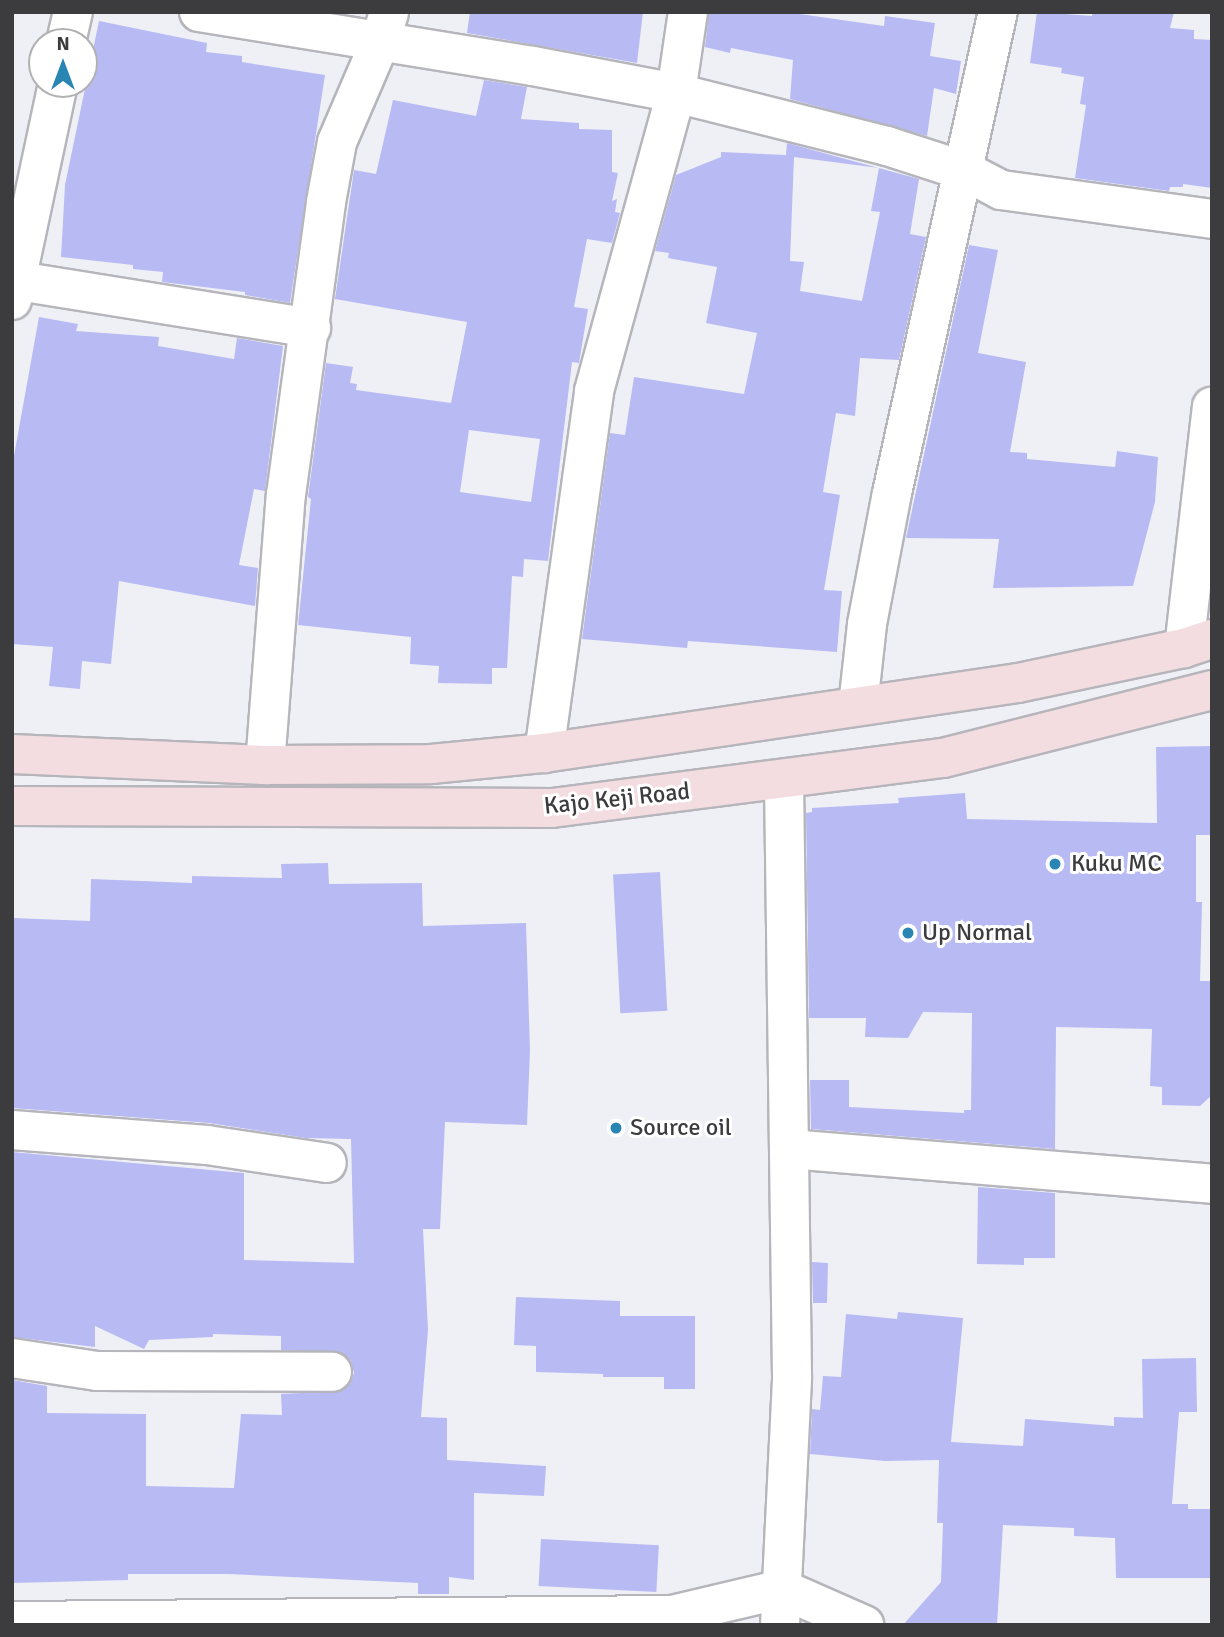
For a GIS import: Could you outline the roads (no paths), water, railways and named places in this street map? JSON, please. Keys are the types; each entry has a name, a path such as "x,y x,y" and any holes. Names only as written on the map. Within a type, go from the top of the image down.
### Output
{"main road":[{"path":"12,754 265,765 431,764 544,753 1018,683 1198,643"},
{"name":"Kajo Keji Road","path":"12,806 552,808 784,781 943,758 1212,690"}],"street":[{"path":"199,12 385,27 676,93 887,146 965,171 1001,190 1212,219"},
{"path":"544,753 594,391 676,93 688,12"},
{"path":"858,706 867,624 892,493 998,12"},
{"path":"265,765 286,495 337,142 385,27"},
{"path":"55,98 14,287 311,328"},
{"path":"1198,643 1212,407"},
{"path":"781,1607 792,1376 784,781"},
{"path":"12,1130 207,1145 327,1163"},
{"path":"790,1149 1212,1184"},
{"path":"12,1358 97,1371 332,1372"},
{"path":"12,1621 672,1615 781,1607 864,1625"}],"place":[{"name":"Kuku MC","path":"1055,864"},
{"name":"Up Normal","path":"908,933"},
{"name":"Source oil","path":"616,1128"}]}
